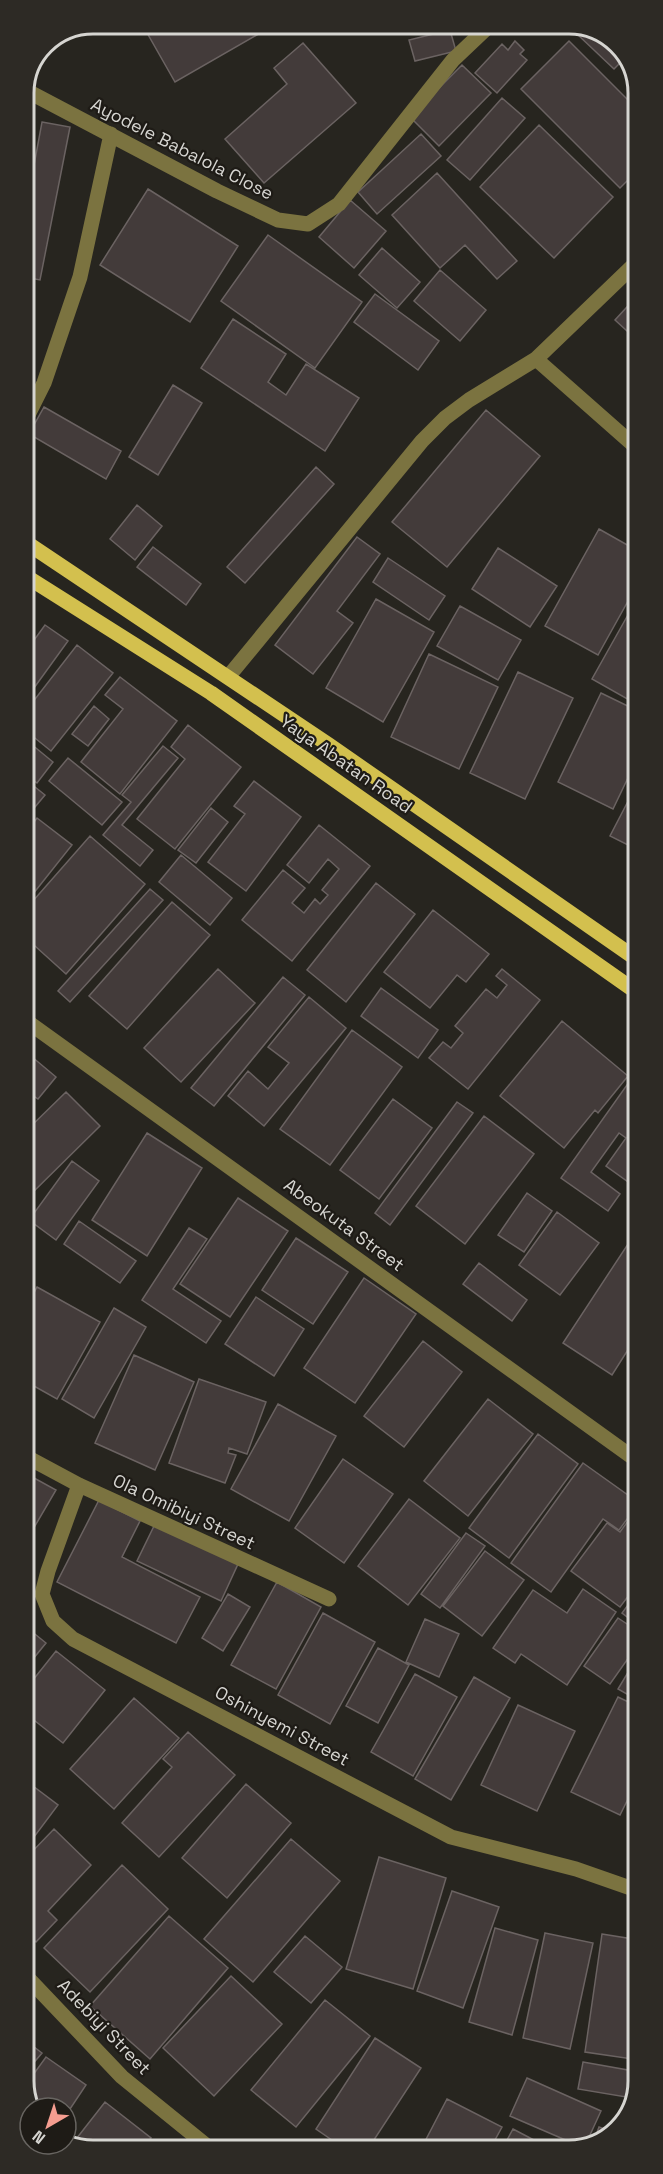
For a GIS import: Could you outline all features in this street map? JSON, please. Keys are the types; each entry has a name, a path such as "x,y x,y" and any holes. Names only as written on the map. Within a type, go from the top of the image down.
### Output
{"main road":[{"name":"Yaya Abatan Road","path":"34,548 228,677 628,953"},
{"name":"Yaya Abatan Road","path":"34,581 211,693 628,986"}],"street":[{"name":"Ayodele Babalola Close","path":"34,95 217,191 278,220 308,224 339,204 453,60 479,35"},
{"path":"34,403 44,383 80,277 111,134"},
{"path":"228,677 422,441 445,418 469,400 536,359 628,271"},
{"path":"536,359 628,440"},
{"name":"Abeokuta Street","path":"34,1026 628,1454"},
{"name":"Ola Omibiyi Street","path":"34,1461 79,1485 329,1599"},
{"name":"Oshinyemi Street","path":"79,1485 48,1570 42,1594 53,1621 73,1639 452,1838 576,1869 628,1887"},
{"name":"Adebiyi Street","path":"34,1984 122,2077 199,2139"}],"building":[{"path":"148,34 258,34 175,82"},
{"path":"431,35 451,35 456,51 415,61 409,40"},
{"path":"579,36 592,39 608,49 620,63 614,69"},
{"path":"515,41 524,50 520,54 527,60 497,93 475,73 502,44 508,50"},
{"path":"569,41 628,100 628,180 620,188 521,89"},
{"path":"303,43 356,103 264,183 225,139 287,84 274,68"},
{"path":"462,65 491,93 439,146 410,117"},
{"path":"502,98 525,118 470,180 447,160"},
{"path":"42,122 70,127 40,280 34,279 34,165"},
{"path":"539,125 613,197 554,258 480,187"},
{"path":"421,134 441,156 377,214 358,192"},
{"path":"437,173 517,261 497,279 465,245 440,268 392,215"},
{"path":"148,189 238,246 190,322 100,265"},
{"path":"350,200 386,231 354,268 319,237"},
{"path":"268,235 362,302 315,368 221,301"},
{"path":"382,248 420,282 397,308 359,275"},
{"path":"440,270 486,310 460,341 414,301"},
{"path":"375,294 439,341 418,370 354,322"},
{"path":"628,306 628,332 615,320"},
{"path":"233,319 286,354 268,382 286,395 306,364 359,398 325,451 201,368"},
{"path":"173,385 202,403 158,475 129,457"},
{"path":"44,407 121,451 106,479 34,437 34,425"},
{"path":"486,410 540,456 447,567 392,522"},
{"path":"316,467 334,484 245,583 227,567"},
{"path":"137,505 162,526 135,560 110,539"},
{"path":"599,529 628,545 628,601 598,655 545,626"},
{"path":"357,537 380,554 337,611 353,623 313,674 275,645"},
{"path":"153,547 201,584 186,605 137,567"},
{"path":"498,548 557,586 530,627 472,589"},
{"path":"388,558 445,596 429,620 373,582"},
{"path":"376,599 434,632 383,722 326,688"},
{"path":"460,606 521,640 498,680 437,646"},
{"path":"628,615 628,699 592,679"},
{"path":"45,625 68,641 34,688 34,640"},
{"path":"77,645 113,673 51,751 34,737 34,700"},
{"path":"429,654 498,687 459,769 391,737"},
{"path":"518,672 573,698 525,799 470,773"},
{"path":"120,677 177,721 120,794 81,762 123,709 105,695"},
{"path":"601,693 628,706 628,778 613,809 558,782"},
{"path":"94,706 109,719 88,746 72,734"},
{"path":"188,725 241,767 175,849 137,819 185,759 171,747"},
{"path":"34,746 53,762 37,783 34,781"},
{"path":"163,746 178,758 122,825 153,850 140,866 103,835 131,802 122,795"},
{"path":"68,758 122,802 102,825 49,781"},
{"path":"254,781 301,817 246,891 208,862 245,814 234,806"},
{"path":"34,786 45,795 34,808"},
{"path":"628,801 628,845 610,836"},
{"path":"211,808 228,822 196,863 178,850"},
{"path":"37,818 72,845 34,893 34,822"},
{"path":"319,825 370,866 292,961 242,920 283,870 305,888 292,903 304,913 315,899 320,904 328,895 322,890 339,869 328,859 309,883 287,865"},
{"path":"90,836 145,884 66,974 34,945 34,900"},
{"path":"181,855 232,898 210,925 159,882"},
{"path":"376,883 415,914 346,1002 307,970"},
{"path":"150,889 163,900 70,1002 58,991"},
{"path":"172,902 210,935 127,1029 89,996"},
{"path":"433,910 489,954 466,982 457,975 430,1008 384,972"},
{"path":"218,969 255,1003 181,1082 144,1048"},
{"path":"502,969 540,1000 468,1089 429,1058 443,1042 451,1048 463,1033 455,1026 486,989 497,998 507,985 496,976"},
{"path":"283,977 305,995 214,1106 191,1088"},
{"path":"381,988 438,1030 418,1058 361,1016"},
{"path":"309,997 346,1028 264,1126 228,1096 248,1071 268,1089 289,1063 268,1047"},
{"path":"562,1021 628,1076 598,1113 595,1110 564,1148 500,1096"},
{"path":"352,1030 402,1067 330,1165 280,1129"},
{"path":"34,1059 56,1077 38,1099 34,1096"},
{"path":"628,1083 628,1182 606,1166 626,1138 619,1133 591,1172 620,1194 608,1211 561,1178"},
{"path":"66,1092 100,1126 34,1191 34,1123"},
{"path":"393,1099 432,1128 379,1199 340,1170"},
{"path":"457,1102 473,1113 390,1225 375,1213"},
{"path":"484,1116 534,1154 465,1244 416,1206"},
{"path":"147,1133 202,1168 147,1256 92,1220"},
{"path":"72,1161 99,1181 56,1240 34,1224 34,1213"},
{"path":"527,1193 552,1211 524,1252 498,1235"},
{"path":"238,1198 288,1231 230,1317 180,1284"},
{"path":"557,1212 599,1243 560,1295 519,1265"},
{"path":"79,1221 136,1261 120,1283 64,1244"},
{"path":"189,1228 207,1239 173,1289 221,1321 206,1343 142,1300"},
{"path":"296,1238 348,1272 313,1324 262,1290"},
{"path":"628,1244 628,1350 612,1375 563,1343"},
{"path":"479,1263 527,1300 512,1321 463,1284"},
{"path":"364,1278 416,1314 355,1403 304,1368"},
{"path":"37,1287 100,1322 57,1399 34,1386 34,1293"},
{"path":"256,1297 304,1329 274,1376 225,1344"},
{"path":"114,1308 146,1327 94,1418 62,1399"},
{"path":"423,1341 462,1372 404,1447 364,1416"},
{"path":"134,1355 194,1382 155,1470 95,1443"},
{"path":"199,1379 266,1402 247,1454 229,1448 228,1453 236,1455 225,1483 169,1463"},
{"path":"488,1399 533,1434 468,1516 424,1481"},
{"path":"278,1404 336,1436 289,1521 231,1489"},
{"path":"538,1434 578,1464 509,1558 469,1528"},
{"path":"343,1459 393,1494 344,1563 295,1528"},
{"path":"583,1463 628,1495 628,1518 619,1530 603,1519 551,1592 511,1563"},
{"path":"34,1478 56,1490 34,1528"},
{"path":"409,1499 460,1538 408,1605 358,1566"},
{"path":"99,1500 140,1521 122,1557 200,1597 176,1643 57,1582"},
{"path":"628,1521 628,1596 620,1607 571,1571 607,1523 620,1532"},
{"path":"155,1524 238,1564 221,1601 137,1561"},
{"path":"466,1533 485,1546 440,1608 421,1594"},
{"path":"485,1551 524,1580 482,1636 443,1606"},
{"path":"277,1582 321,1607 276,1689 231,1665"},
{"path":"583,1589 616,1612 567,1685 521,1654 515,1663 493,1648 533,1590 567,1613"},
{"path":"228,1594 250,1607 223,1651 202,1638"},
{"path":"628,1605 628,1618 622,1613"},
{"path":"323,1613 375,1642 330,1724 278,1695"},
{"path":"618,1618 628,1625 628,1659 610,1684 584,1666"},
{"path":"425,1619 459,1634 439,1677 406,1662"},
{"path":"34,1633 46,1643 34,1658"},
{"path":"378,1648 409,1665 378,1723 346,1706"},
{"path":"56,1651 105,1690 63,1743 34,1720 34,1679"},
{"path":"628,1672 628,1695 618,1689"},
{"path":"415,1674 457,1697 413,1776 371,1752"},
{"path":"474,1677 510,1698 451,1800 415,1779"},
{"path":"618,1697 628,1702 628,1799 620,1815 571,1792"},
{"path":"134,1698 179,1738 114,1809 70,1769"},
{"path":"518,1705 575,1731 537,1811 481,1785"},
{"path":"188,1732 235,1775 159,1857 122,1823 172,1767 163,1759"},
{"path":"246,1784 291,1823 227,1898 182,1858"},
{"path":"34,1787 58,1805 34,1837"},
{"path":"54,1829 91,1865 48,1911 57,1920 36,1942 34,1940 34,1850"},
{"path":"291,1839 340,1881 253,1982 204,1939"},
{"path":"379,1857 446,1878 413,1989 346,1969"},
{"path":"122,1865 168,1909 90,1992 44,1948"},
{"path":"452,1891 499,1907 463,2008 417,1991"},
{"path":"169,1916 228,1968 150,2059 90,2006"},
{"path":"495,1928 538,1940 512,2035 469,2022"},
{"path":"545,1933 593,1943 570,2049 523,2038"},
{"path":"602,1934 628,1938 628,2058 585,2052"},
{"path":"305,1936 342,1967 311,2003 274,1972"},
{"path":"231,1976 282,2024 214,2096 163,2048"},
{"path":"325,2000 370,2036 296,2127 251,2090"},
{"path":"375,2038 421,2068 374,2140 331,2140 316,2129"},
{"path":"34,2047 42,2053 34,2062"},
{"path":"46,2057 86,2085 78,2097 37,2096 34,2074"},
{"path":"583,2062 628,2070 626,2097 578,2089"},
{"path":"527,2078 601,2111 590,2136 569,2140 510,2116"},
{"path":"447,2099 502,2127 495,2140 426,2140"},
{"path":"105,2102 151,2138 150,2139 78,2137"},
{"path":"513,2129 534,2140 507,2140"}]}
